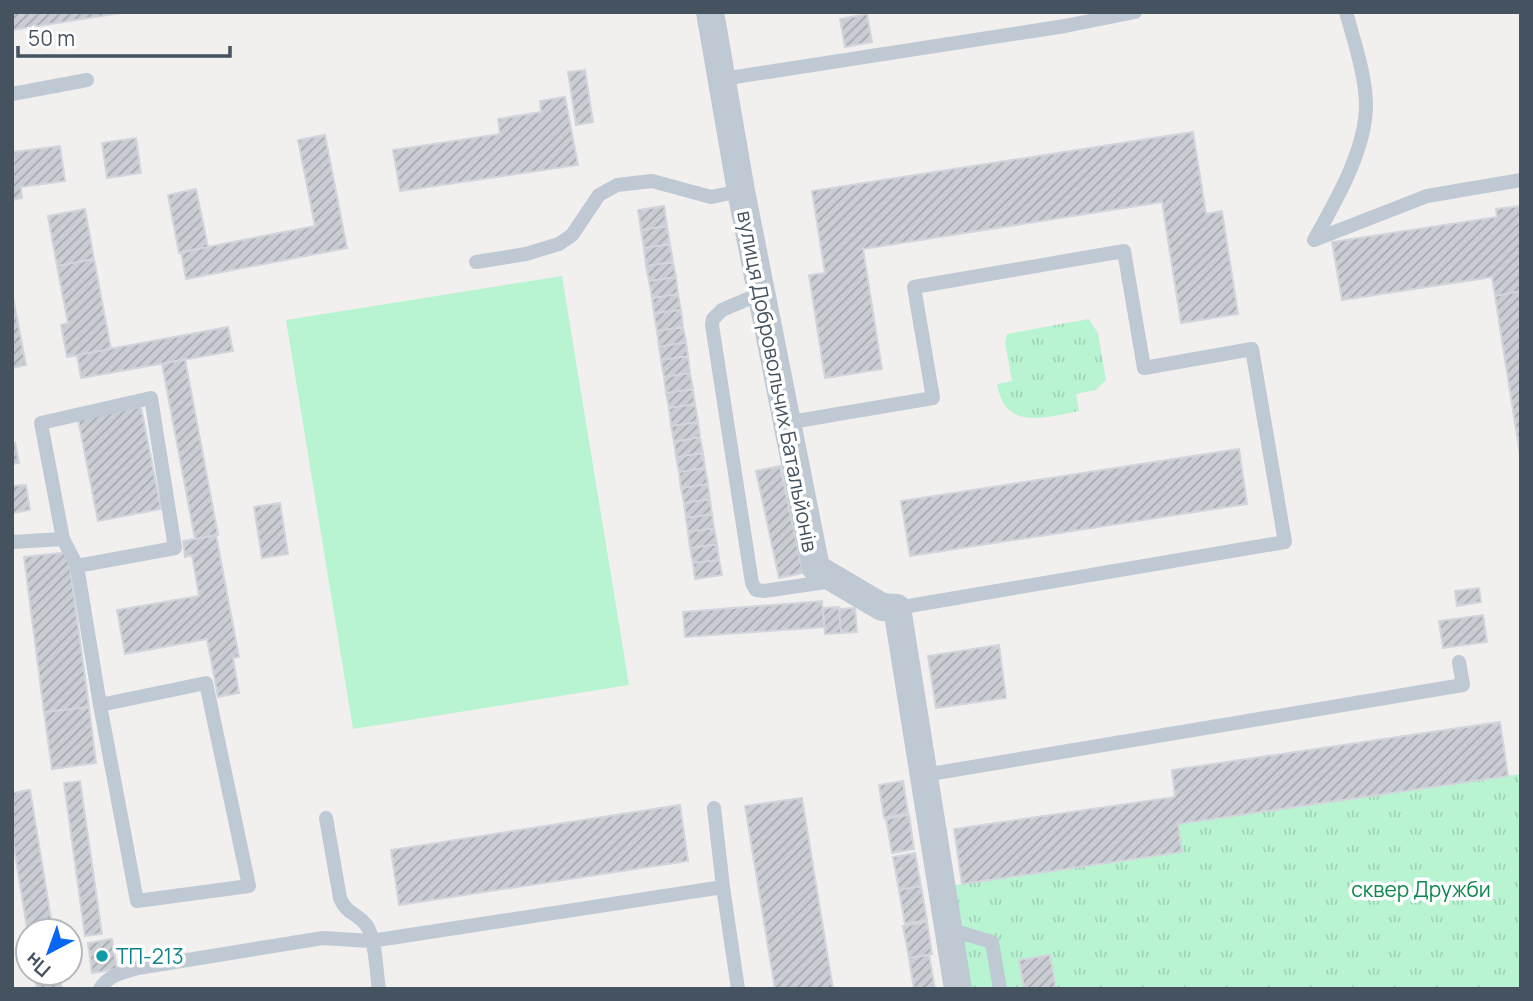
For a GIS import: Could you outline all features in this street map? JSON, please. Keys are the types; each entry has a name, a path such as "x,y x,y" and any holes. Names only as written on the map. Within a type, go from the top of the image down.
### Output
{"street":[{"name":"вулиця Добровольчих Батальйонів","path":"710,12 785,423 816,568 882,607 897,608"},
{"path":"897,608 958,989"}],"lane":[{"path":"722,79 1065,26 1135,12"},
{"path":"1346,12 1363,80 1365,120 1345,181 1314,240 1427,196 1521,180"},
{"path":"12,94 87,80"},
{"path":"477,262 526,254 559,244 572,235 599,195 617,185 652,181 711,197 741,191"},
{"path":"785,423 933,398 914,287 1124,251 1144,368 1252,349 1285,542 897,608"},
{"path":"762,293 722,310 713,319 712,326 752,583 756,590 765,591 834,580"},
{"path":"77,566 175,548 151,398 41,424 63,539 77,566 100,705 137,901 249,886 206,683 100,705"},
{"path":"12,542 63,539"},
{"path":"924,775 1463,685 1459,662"},
{"path":"714,808 738,989"},
{"path":"326,818 340,898 344,907 366,924 372,941 379,989"},
{"path":"100,989 102,984 115,975 138,968 323,938 372,941 723,887"},
{"path":"948,929 992,942 1000,989"}],"green space":[{"path":"562,276 629,685 353,729 286,320"},
{"path":"1089,319 1098,333 1106,380 1096,390 1076,394 1079,411 1029,418 1009,409 1001,399 997,384 1012,381 1005,342 1007,334"},
{"name":"сквер Дружби","path":"1521,774 1521,989 964,989 948,886 1182,852 1178,824"}],"building":[{"path":"12,12 121,12 121,13 12,30"},
{"path":"867,14 872,42 845,47 840,19"},
{"path":"585,70 593,122 576,125 568,72"},
{"path":"565,97 578,165 400,191 393,150 500,134 498,119 541,112 540,101"},
{"path":"1193,132 1206,214 1222,211 1238,314 1181,323 1162,202 863,249 882,369 825,378 809,275 825,273 812,191"},
{"path":"325,135 347,248 186,279 181,252 315,226 298,140"},
{"path":"136,138 141,173 107,178 102,143"},
{"path":"60,146 65,181 21,187 22,198 12,200 14,152"},
{"path":"196,189 208,247 179,253 168,195"},
{"path":"664,206 667,226 641,230 638,210"},
{"path":"1521,206 1521,291 1495,296 1492,277 1342,300 1332,242 1497,217 1496,209"},
{"path":"85,209 94,259 57,266 48,216"},
{"path":"667,226 670,244 644,248 641,230"},
{"path":"670,244 673,262 646,266 644,248"},
{"path":"94,259 111,349 67,357 61,325 68,323 57,266"},
{"path":"673,262 676,277 649,281 646,266"},
{"path":"676,277 678,294 652,298 649,281"},
{"path":"1521,291 1521,461 1495,296"},
{"path":"12,292 26,365 12,368"},
{"path":"678,294 681,310 654,313 652,298"},
{"path":"681,310 683,327 657,331 654,313"},
{"path":"228,327 233,351 81,378 77,355"},
{"path":"683,327 686,342 659,347 657,331"},
{"path":"686,342 688,356 661,360 659,347"},
{"path":"688,356 690,373 664,377 661,360"},
{"path":"185,359 218,535 195,539 162,364"},
{"path":"690,373 693,389 666,393 664,377"},
{"path":"693,389 695,404 669,408 666,393"},
{"path":"695,404 698,422 671,426 669,408"},
{"path":"141,407 161,509 98,521 78,419"},
{"path":"698,422 700,437 674,442 671,426"},
{"path":"700,437 703,453 676,457 674,442"},
{"path":"15,443 19,463 12,464 12,444"},
{"path":"1239,449 1247,504 910,556 901,501"},
{"path":"703,453 705,468 679,472 676,457"},
{"path":"780,466 803,573 779,578 756,471"},
{"path":"705,468 708,484 681,488 679,472"},
{"path":"708,484 710,499 684,503 681,488"},
{"path":"26,485 30,510 12,513 12,486"},
{"path":"710,499 712,514 686,518 684,503"},
{"path":"280,503 288,554 262,558 254,507"},
{"path":"712,514 714,528 688,532 686,518"},
{"path":"714,528 717,544 690,548 688,532"},
{"path":"216,535 239,657 233,658 239,693 218,697 207,639 125,654 117,610 199,596 192,555 185,557 183,541"},
{"path":"717,544 719,560 693,563 690,548"},
{"path":"68,552 89,707 44,712 24,557"},
{"path":"719,560 722,575 695,579 693,563"},
{"path":"1479,588 1481,602 1457,606 1455,591"},
{"path":"822,601 824,627 685,637 683,612"},
{"path":"839,607 841,633 825,634 823,608"},
{"path":"855,608 857,632 841,633 839,609"},
{"path":"1483,615 1487,642 1443,648 1439,621"},
{"path":"999,645 1006,698 936,708 928,656"},
{"path":"89,707 96,763 52,769 44,712"},
{"path":"1500,722 1508,776 1178,824 1182,852 962,884 954,829 1175,797 1172,770"},
{"path":"80,781 102,934 85,936 64,783"},
{"path":"903,781 908,813 884,818 879,785"},
{"path":"30,790 51,917 25,917 12,835 12,793"},
{"path":"802,798 833,989 775,989 745,806"},
{"path":"680,805 688,861 399,905 391,850"},
{"path":"909,815 914,849 892,853 886,819"},
{"path":"915,853 921,886 899,890 893,857"},
{"path":"921,886 927,920 905,924 899,890"},
{"path":"927,922 932,954 909,958 903,926"},
{"name":"ТП-213","path":"112,939 117,969 92,973 88,943"},
{"path":"929,955 935,989 914,989 909,958"},
{"path":"1050,955 1056,989 1024,989 1019,960"},
{"path":"37,987 62,989 37,989"}],"place":[{"name":"ТП-213","path":"102,956"}]}
